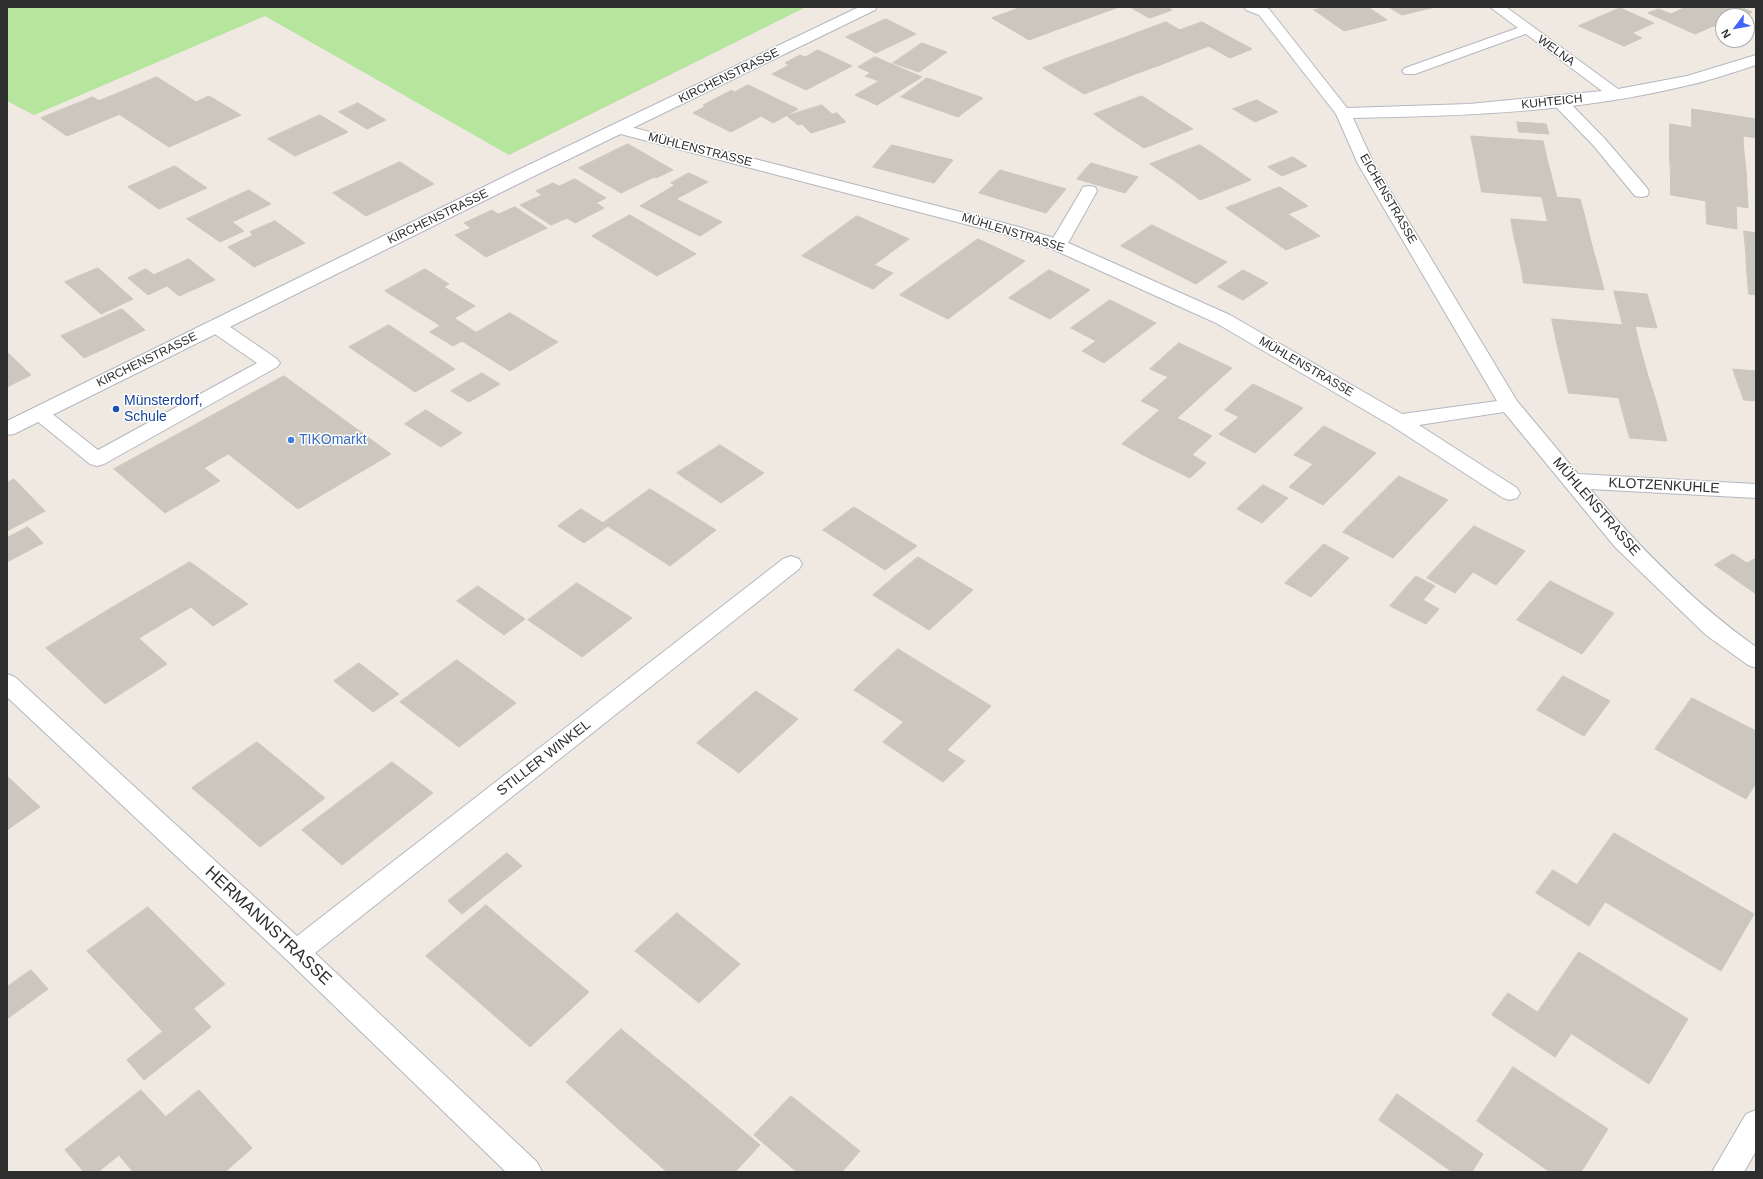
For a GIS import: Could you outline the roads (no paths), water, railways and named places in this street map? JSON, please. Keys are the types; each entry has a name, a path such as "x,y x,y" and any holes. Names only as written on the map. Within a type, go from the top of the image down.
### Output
{"street":[{"name":"KIRCHENSTRASSE","path":"7,429 870,7"},
{"name":"EICHENSTRASSE","path":"1251,7 1264,12 1343,113 1366,164 1510,405"},
{"name":"WELNA","path":"1497,7 1615,94"},
{"path":"1410,72 1526,29"},
{"name":"KUHTEICH","path":"1343,113 1435,112 1560,102 1679,83 1756,60"},
{"path":"1560,102 1599,142 1641,192"},
{"name":"MÜHLENSTRASSE","path":"619,129 1009,230 1058,245 1223,319 1399,421 1510,493"},
{"path":"1058,245 1089,191"},
{"path":"39,413 97,459 270,363 216,326"},
{"name":"MÜHLENSTRASSE","path":"1510,405 1623,542 1714,629 1756,659"},
{"path":"1399,421 1510,405"},
{"name":"KLOTZENKUHLE","path":"1572,481 1756,491"},
{"name":"STILLER WINKEL","path":"296,952 791,564"},
{"name":"HERMANNSTRASSE","path":"7,683 296,952 527,1172"},
{"path":"1727,1172 1756,1124"}],"place":[{"name":"Münsterdorf, Schule","path":"116,409"},
{"name":"TIKOmarkt","path":"291,440"}]}
